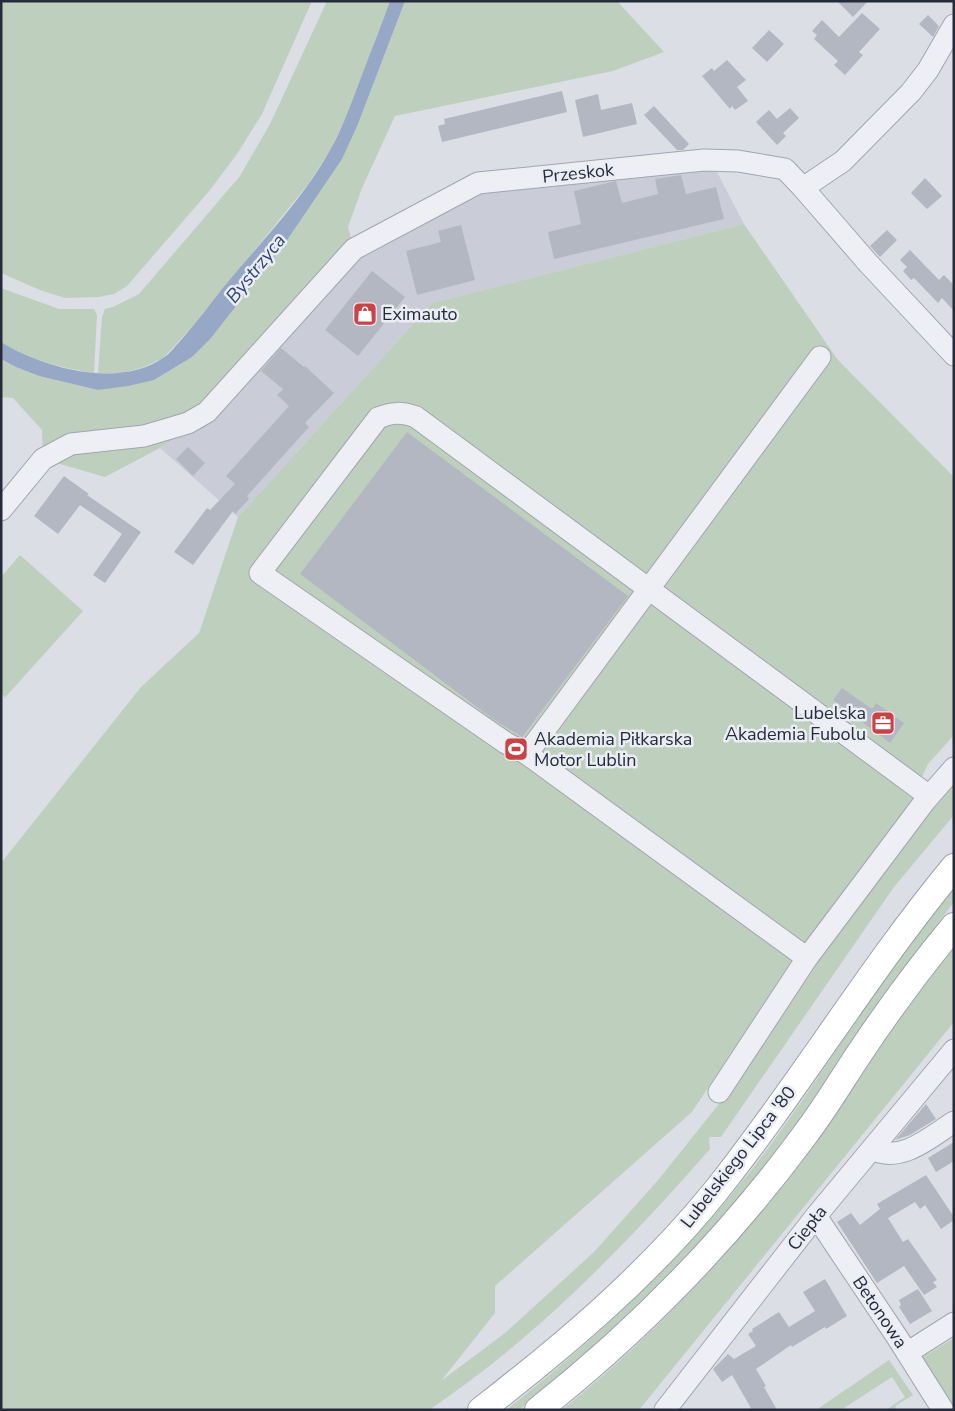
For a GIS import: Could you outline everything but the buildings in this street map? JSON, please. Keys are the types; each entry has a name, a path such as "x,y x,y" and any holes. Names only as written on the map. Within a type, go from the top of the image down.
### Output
{"main road":[{"name":"Lubelskiego Lipca '80","path":"481,1410 531,1371 600,1312 656,1258 714,1194 794,1088 857,994 954,866"},
{"name":"Lubelskiego Lipca '80","path":"538,1410 581,1376 626,1336 724,1235 806,1134 910,980 954,926"}],"street":[{"path":"803,188 843,161 911,92 928,70 954,25"},
{"name":"Przeskok","path":"1,510 43,460 71,444 144,436 188,423 207,412 354,250 478,183 704,160 738,161 785,169 868,263 954,355"},
{"path":"527,754 820,357"},
{"path":"807,958 527,754 506,743 260,573 378,418 389,413 405,413 416,417 929,796"},
{"path":"719,1092 807,958 929,796 954,768"},
{"name":"Ciepła","path":"666,1410 816,1216 954,1050"},
{"path":"872,1149 882,1154 894,1154 912,1149 954,1122"},
{"name":"Betonowa","path":"816,1216 943,1410"},
{"path":"907,1353 954,1323"}],"shaded area":[{"path":"716,170 744,224 432,303 238,517 160,448 193,426 359,256 486,190"}],"green space":[{"path":"1,1 312,1 262,114 237,154 210,190 127,286 114,294 99,297 65,298 40,290 1,273"},
{"path":"327,1 390,1 348,114 329,152 309,183 195,324 163,358 144,367 123,373 98,373 102,317 105,309 139,294 240,176 270,124"},
{"path":"405,1 617,1 664,52 613,71 395,116 362,188 348,227 354,249 193,426 160,448 105,477 43,459 42,430 13,398 1,397 1,359 39,376 98,390 154,380 192,357 358,124"},
{"name":"Akademia Piłkarska Motor Lublin","path":"744,224 838,360 954,477 954,735 928,764 905,814 792,960 692,1112 495,1286 495,1313 441,1381 505,1333 594,1252 659,1179 718,1105 794,990 954,780 954,815 894,887 721,1137 709,1138 710,1149 678,1185 612,1255 543,1321 468,1382 429,1410 1,1410 1,863 141,687 199,633 238,517 432,303"},
{"path":"1,288 59,309 94,309 97,315 94,373 46,362 23,354 1,342"},
{"path":"20,555 83,611 1,702 5,697 1,694 1,577"},
{"path":"954,884 954,902 882,996 788,1137 735,1203 663,1283 578,1361 519,1410 506,1410 572,1356 634,1299 694,1238 722,1206 779,1133 896,962"},
{"path":"954,945 954,1022 639,1410 562,1410 632,1350 665,1318 757,1215 825,1129 902,1014"},
{"path":"954,1338 954,1410 925,1365 923,1357"},
{"path":"889,1360 913,1395 895,1406 897,1410 886,1410 905,1397 892,1377 841,1410 816,1410"}],"water":[{"name":"Bystrzyca","path":"390,1 405,1 358,124 342,159 285,243 211,338 192,357 154,380 98,390 39,376 1,359 1,342 38,360 59,367 103,373 125,372 145,367 168,354 279,223 318,170 343,124"}],"place":[{"name":"Eximauto","path":"365,314"},
{"name":"Lubelska Akademia Fubolu","path":"883,723"},
{"name":"Akademia Piłkarska Motor Lublin","path":"516,749"}]}
